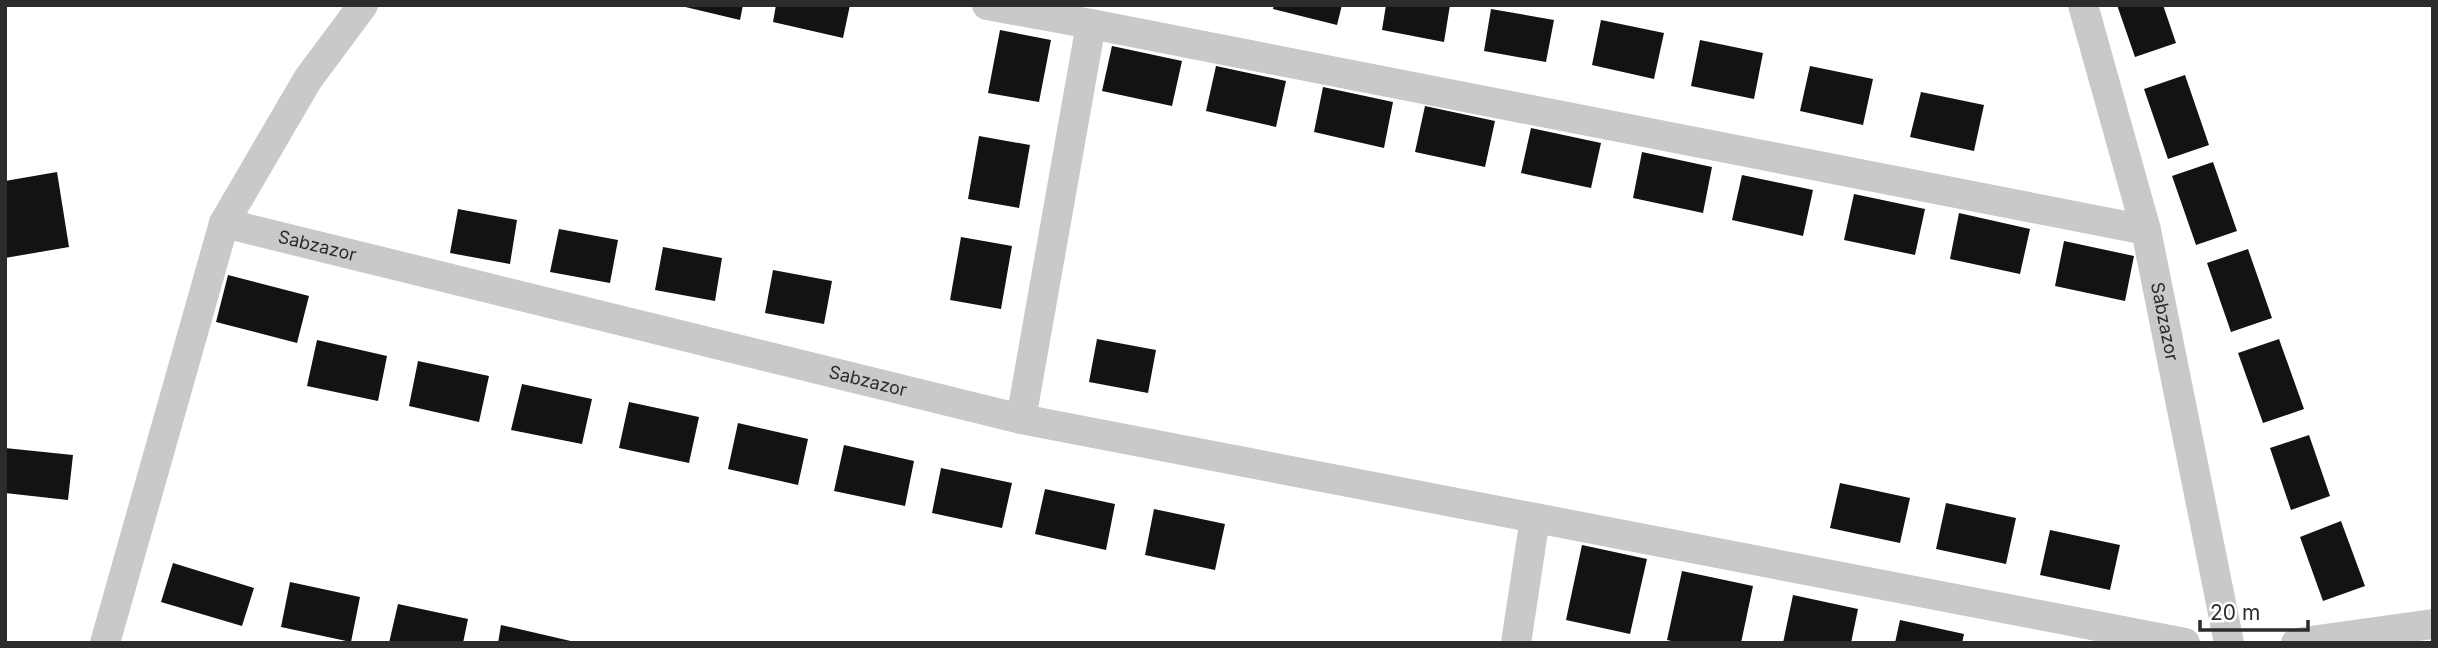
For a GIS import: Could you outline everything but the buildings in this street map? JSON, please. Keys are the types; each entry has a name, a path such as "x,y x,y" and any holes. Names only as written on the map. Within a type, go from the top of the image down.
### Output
{"street":[{"path":"105,643 224,223 308,79 363,5"},
{"path":"987,5 2146,230"},
{"name":"Sabzazor","path":"2083,5 2146,230 2229,643"},
{"path":"1021,419 1091,24"},
{"name":"Sabzazor","path":"224,223 1021,419 2185,643"},
{"path":"1516,643 1535,518"},
{"path":"2296,643 2433,624"}]}
